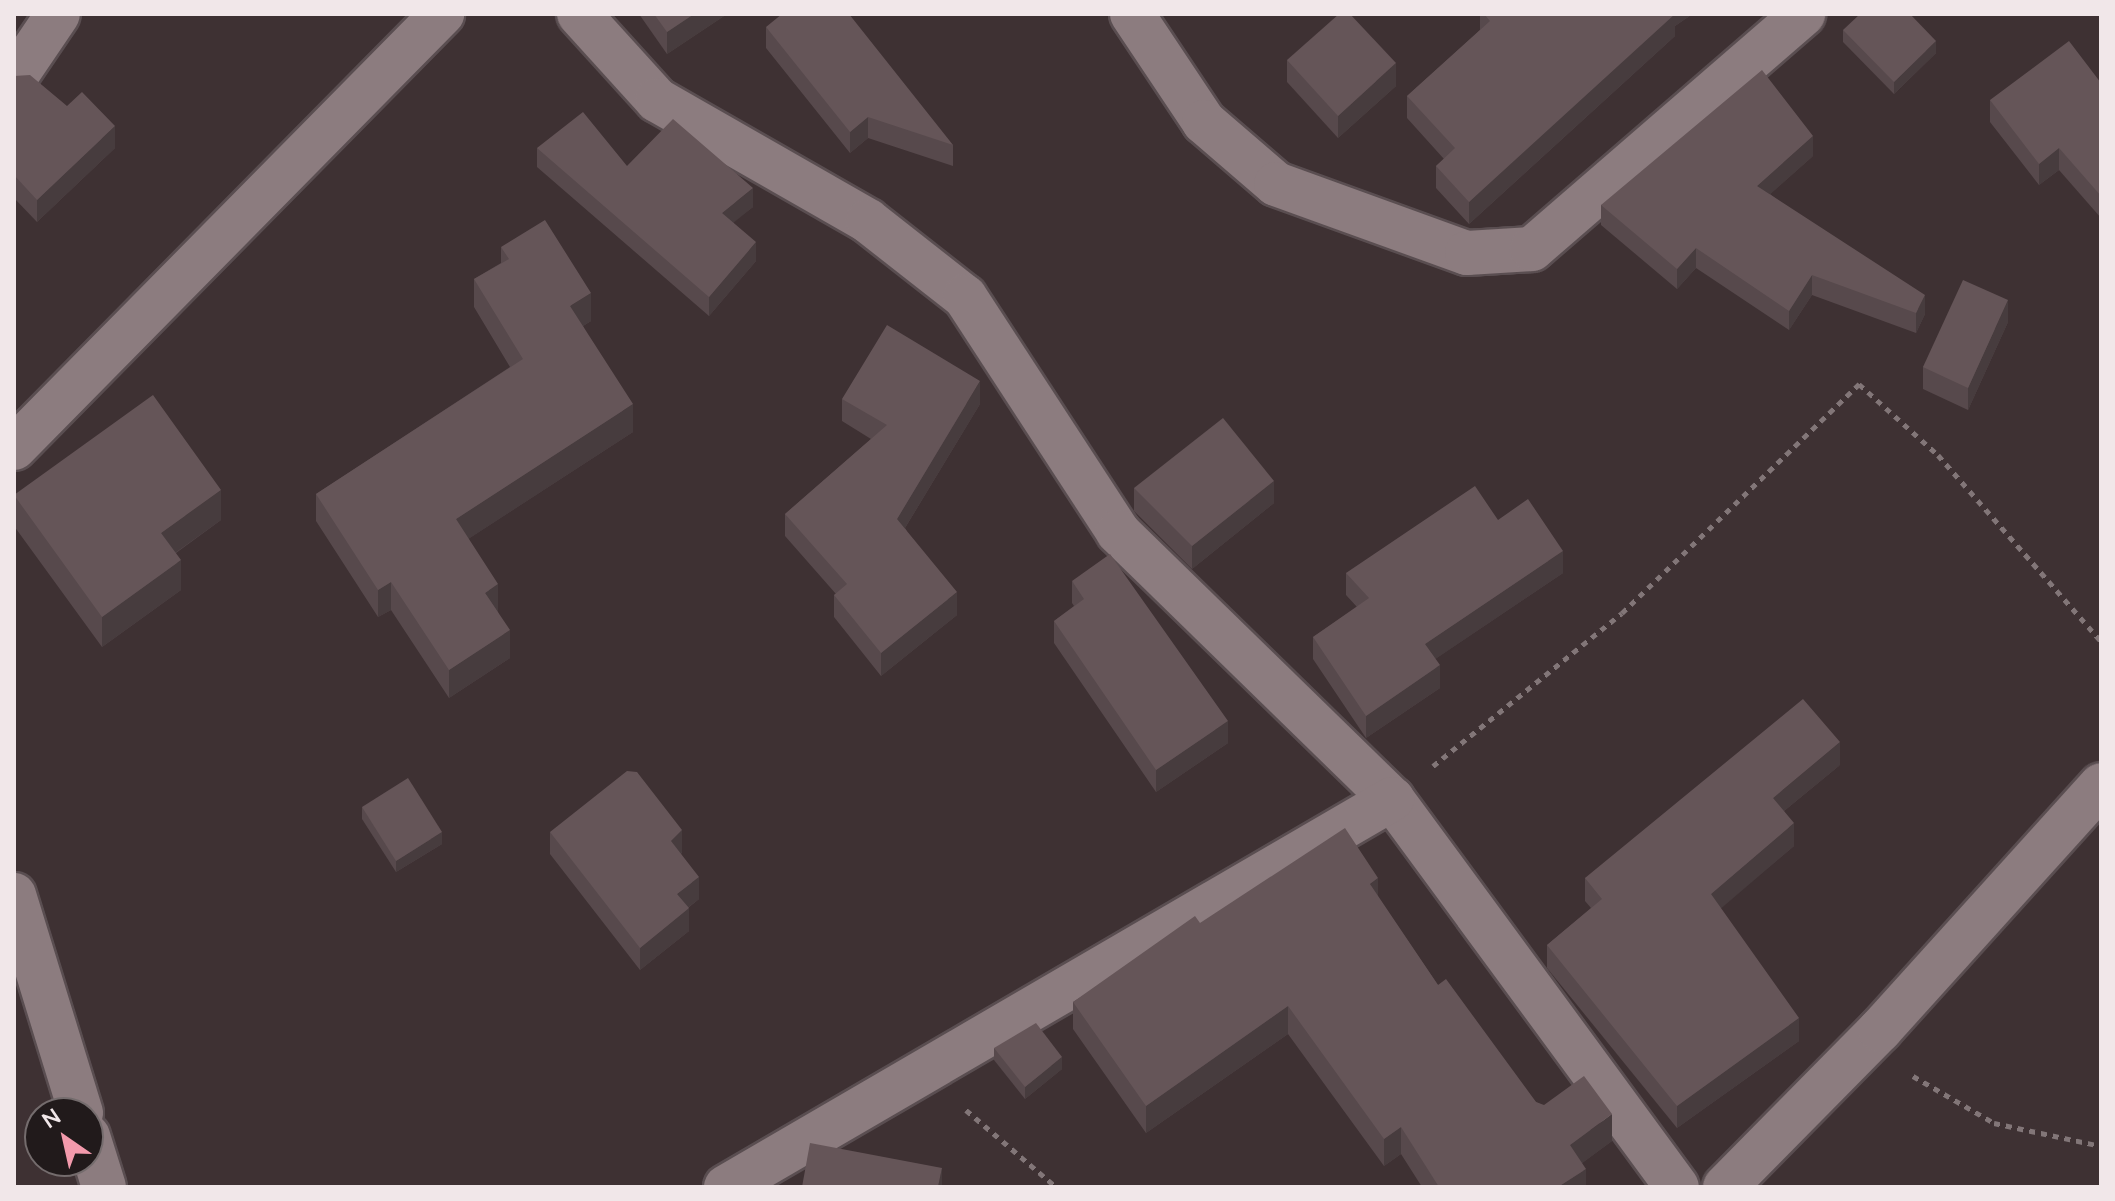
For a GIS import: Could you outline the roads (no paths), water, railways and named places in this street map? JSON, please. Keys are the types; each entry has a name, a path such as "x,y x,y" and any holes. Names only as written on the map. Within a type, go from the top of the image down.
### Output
{"street":[{"path":"14,79 58,14"},
{"path":"14,448 442,14"},
{"path":"579,14 657,100 868,221 965,297 1118,532 1392,799 1677,1187"},
{"path":"1132,14 1204,122 1276,184 1467,253 1532,249 1803,14"},
{"path":"1725,1187 1880,1030 2101,785"},
{"path":"726,1187 1392,799"},
{"path":"14,895 76,1097"}]}
